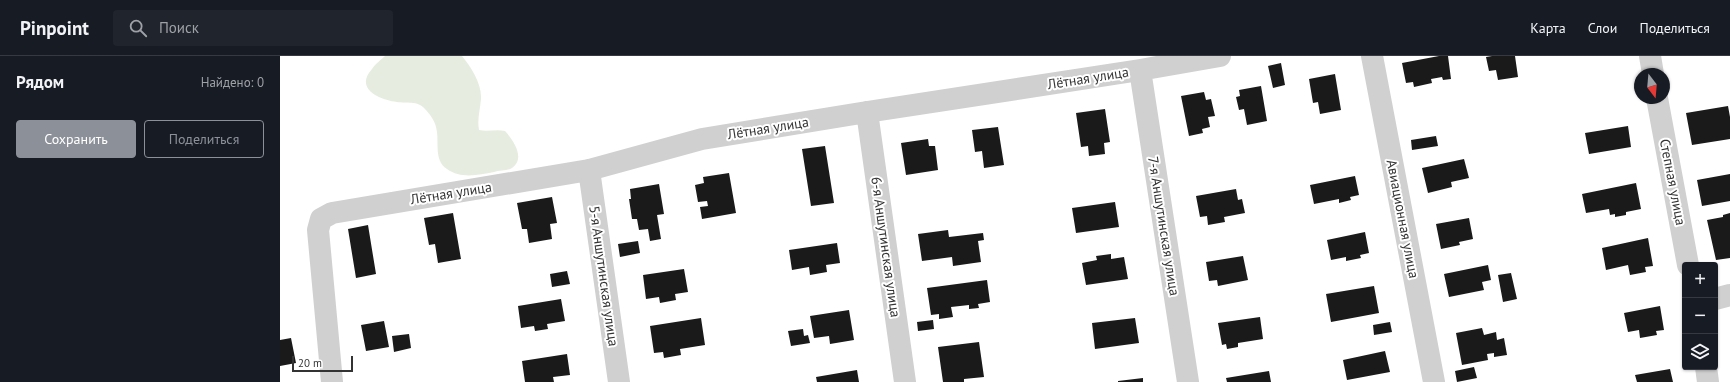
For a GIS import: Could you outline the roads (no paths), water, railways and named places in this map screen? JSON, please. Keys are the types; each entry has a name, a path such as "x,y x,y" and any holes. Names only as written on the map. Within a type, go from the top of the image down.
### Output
{"street":[{"name":"Лётная улица","path":"332,382 318,230 321,219 332,213 589,170 702,139 1220,56"},
{"name":"Авиационная улица","path":"1372,56 1434,382"},
{"path":"1650,56 1652,68"},
{"name":"7-я Аншутинская улица","path":"1140,70 1188,382"},
{"name":"Степная улица","path":"1658,104 1687,262"},
{"name":"6-я Аншутинская улица","path":"867,112 905,382"},
{"name":"5-я Аншутинская улица","path":"589,170 619,382"},
{"path":"1718,298 1730,295"},
{"path":"1706,370 1708,382"}]}
